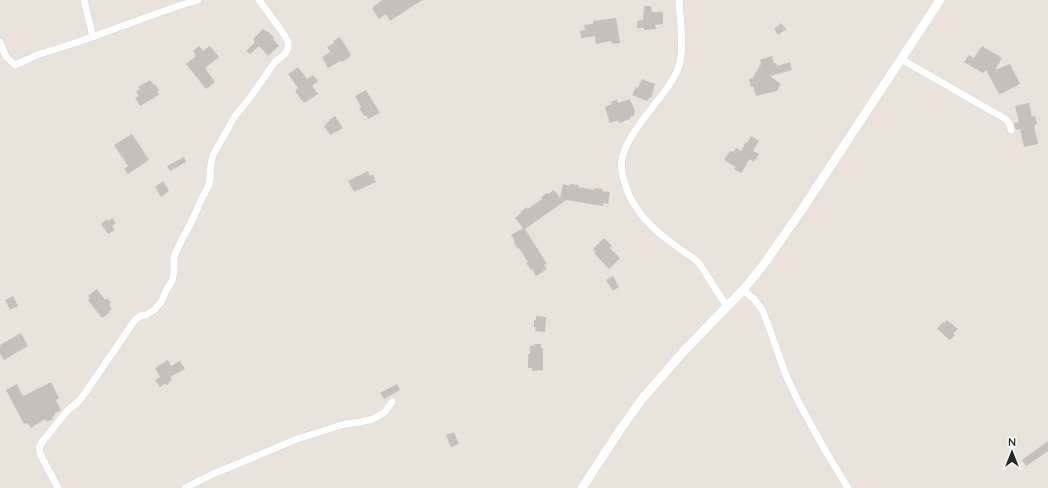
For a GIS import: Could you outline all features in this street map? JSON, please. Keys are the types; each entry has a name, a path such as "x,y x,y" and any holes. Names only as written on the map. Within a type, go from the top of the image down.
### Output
{"street":[{"path":"84,0 92,37"},
{"path":"0,42 6,57 14,66 37,55 198,0"},
{"path":"58,488 40,454 39,448 42,442 67,411 79,401 135,320 140,316 146,315 154,310 161,302 172,281 174,273 174,257 209,185 213,155 235,116 275,62 285,54 288,48 288,42 285,36 259,0"},
{"path":"679,0 682,50 681,61 672,82 638,126 629,141 623,152 622,169 630,196 646,221 661,235 702,266 727,307"},
{"path":"582,488 642,399 684,351 743,290 764,264 801,211 940,0"},
{"path":"901,59 1007,120 1011,130"},
{"path":"743,290 754,299 762,309 785,374 826,452 848,488"},
{"path":"185,488 213,474 297,439 345,424 372,419 385,412 392,402"}],"building":[{"path":"382,0 422,0 390,21 386,14 379,19 372,8"},
{"path":"644,6 651,6 652,12 663,12 663,24 655,25 656,29 644,30 644,28 637,28 637,21 643,20"},
{"path":"616,18 620,43 612,44 611,41 596,44 595,36 581,38 580,31 585,30 584,25 593,24 593,21"},
{"path":"781,23 786,29 778,35 774,29"},
{"path":"263,29 267,32 268,31 279,46 268,56 259,46 250,54 246,51 255,42 253,39"},
{"path":"340,37 351,55 349,56 350,57 328,68 322,57 330,52 327,47"},
{"path":"199,46 203,51 210,46 219,57 205,68 215,82 206,89 186,64 196,56 193,51"},
{"path":"982,46 1002,58 995,70 1010,64 1020,84 999,94 986,70 983,73 964,62 969,55 974,58"},
{"path":"772,56 774,63 776,63 777,66 790,62 792,70 770,76 781,84 777,91 756,96 749,79 753,78 761,64 760,60"},
{"path":"298,67 307,79 313,75 318,81 312,86 318,94 304,103 295,91 298,88 288,74"},
{"path":"642,79 655,84 651,98 650,97 647,101 632,95 636,87 638,88"},
{"path":"150,80 159,90 157,91 159,95 140,106 135,98 139,96 136,92 140,89 138,87"},
{"path":"366,90 380,113 368,119 359,108 361,107 355,96"},
{"path":"630,99 635,111 634,116 619,123 618,120 610,123 605,107 612,104 611,102 617,100 618,103"},
{"path":"1029,103 1032,117 1035,116 1037,124 1034,125 1038,144 1024,147 1020,129 1016,130 1014,123 1019,122 1015,106"},
{"path":"335,116 343,128 330,135 324,126"},
{"path":"132,134 149,160 128,174 124,169 128,166 114,145"},
{"path":"751,136 759,141 753,151 759,154 754,162 750,159 741,173 734,169 736,167 724,160 730,151 733,152 736,148 741,151"},
{"path":"184,157 186,162 170,171 167,166"},
{"path":"368,171 370,176 373,174 376,182 354,192 348,181"},
{"path":"163,181 169,191 161,197 155,187"},
{"path":"563,184 570,186 570,184 579,185 578,187 595,190 595,188 603,189 602,191 610,192 608,204 603,203 603,206 566,200 525,229 547,264 544,265 547,269 536,276 526,263 528,262 514,243 515,242 511,235 523,228 515,218 527,207 528,209 542,199 541,197 547,193 548,194 554,190 560,198"},
{"path":"112,218 116,223 112,226 115,230 108,234 101,224 107,219 108,221"},
{"path":"604,238 612,246 610,247 611,249 620,258 609,269 594,253 596,252 593,249"},
{"path":"613,276 619,287 613,291 606,280"},
{"path":"97,289 105,300 107,298 111,303 109,305 112,309 102,318 88,300 90,298 88,296"},
{"path":"13,296 18,306 10,310 5,300"},
{"path":"536,316 546,317 545,332 535,331 536,327 534,327 534,320 536,320"},
{"path":"947,320 958,329 950,340 937,329"},
{"path":"21,333 28,346 4,360 0,354 0,345"},
{"path":"534,344 541,344 541,348 543,348 543,370 532,371 532,368 528,368 528,354 530,354 530,346 535,346"},
{"path":"168,360 171,366 180,361 185,369 170,377 172,380 168,385 165,384 160,387 155,380 160,377 155,368"},
{"path":"51,382 59,398 56,400 61,410 54,414 55,416 52,417 53,419 47,422 45,419 31,428 27,423 24,424 6,390 17,384 23,396"},
{"path":"397,384 400,390 384,399 380,393"},
{"path":"454,432 459,444 451,447 446,435"},
{"path":"1048,441 1048,451 1026,466 1022,460"}]}
